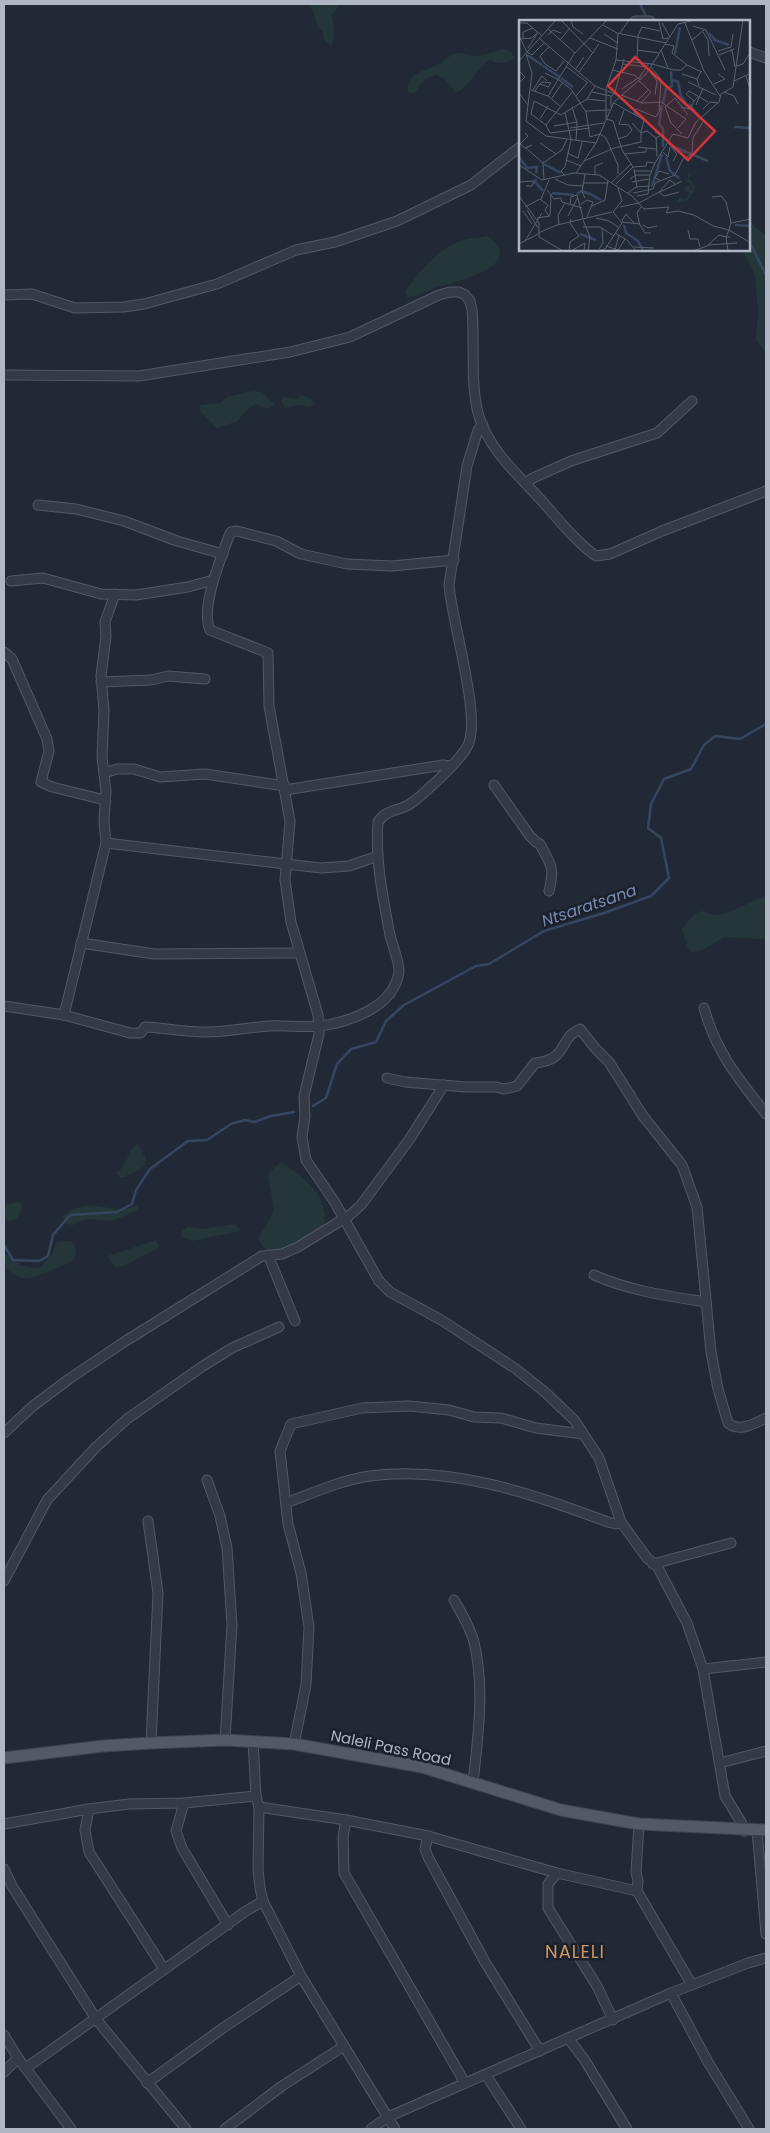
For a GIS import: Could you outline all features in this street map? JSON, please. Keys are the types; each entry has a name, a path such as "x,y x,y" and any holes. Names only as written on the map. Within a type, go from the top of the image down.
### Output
{"main road":[{"name":"Naleli Pass Road","path":"4,1758 87,1747 254,1740 294,1744 422,1767 561,1810 639,1824 744,1831 762,1830"}],"street":[{"path":"750,52 766,58"},
{"path":"4,295 32,294 75,308 124,307 164,299 216,284 296,250 336,242 417,212 471,185 519,148"},
{"path":"4,376 139,376 290,352 350,338 439,295 458,292 465,294 470,301 472,310 475,386 478,414 483,425 498,452 586,548 596,556 602,556 766,491"},
{"path":"526,483 571,461 657,433 692,401"},
{"path":"4,1006 64,1015 130,1033 141,1033 145,1027 204,1032 269,1026 319,1026 357,1016 373,1010 381,1003 396,983 399,970 382,890 378,856 378,822 380,818 411,803 438,780 468,746 472,723 463,659 450,603 449,585 468,466 478,430 483,425"},
{"path":"38,505 76,509 124,521 177,541 223,554"},
{"path":"454,560 392,566 347,564 301,554 276,541 237,531 231,532 229,536 213,580 208,625 210,630 268,653 270,706 275,745 290,821 286,880 291,922 314,999 319,1026 319,1034 304,1096 302,1137 306,1160 334,1201 342,1219 379,1281 390,1292 442,1321 516,1369 568,1413 600,1458 621,1522 653,1564 657,1566 687,1623 703,1669 725,1796 741,1822 744,1831"},
{"path":"10,581 42,578 100,594 136,595 166,591 213,580"},
{"path":"64,1015 106,843 102,757 104,710 101,682 106,636 105,622 115,594"},
{"path":"4,652 12,659 47,739 49,751 41,782 52,787 105,800"},
{"path":"101,682 151,680 168,676 205,679"},
{"path":"104,773 117,769 134,769 160,777 205,774 285,788 442,765 450,766"},
{"path":"494,785 525,829 540,844 549,858 552,868 549,891"},
{"path":"106,843 237,858 286,866 321,868 349,866 378,856"},
{"path":"81,943 154,954 300,953"},
{"path":"704,1008 713,1037 722,1056 766,1114"},
{"path":"387,1078 405,1082 466,1087 496,1087 504,1089 517,1086 535,1063 556,1058 574,1032 580,1029 609,1062 643,1116 682,1165 697,1207 711,1352 718,1389 728,1423 737,1428 766,1418"},
{"path":"4,1433 33,1406 116,1347 262,1256 282,1254 298,1247 342,1219 368,1197 409,1140 444,1085"},
{"path":"268,1255 295,1321"},
{"path":"594,1275 616,1285 659,1296 706,1302"},
{"path":"4,1581 47,1500 96,1447 127,1419 203,1366 232,1348 279,1327"},
{"path":"294,1744 306,1685 309,1627 302,1579 288,1524 280,1450 292,1424 362,1408 409,1406 449,1410 474,1417 501,1418 536,1428 583,1434"},
{"path":"286,1502 370,1476 423,1475 483,1482 557,1503 608,1522 616,1524 621,1522"},
{"path":"207,1480 220,1516 227,1548 232,1625 225,1740"},
{"path":"148,1522 158,1593 151,1743"},
{"path":"653,1564 730,1543"},
{"path":"454,1600 465,1620 474,1643 479,1684 480,1724 473,1783"},
{"path":"703,1669 766,1662"},
{"path":"254,1740 256,1796 259,1808 257,1849 263,1901 301,1976 395,2129"},
{"path":"720,1764 766,1751"},
{"path":"4,1824 129,1804 184,1804 256,1796"},
{"path":"184,1804 176,1831 182,1848 228,1925"},
{"path":"259,1808 346,1820 428,1836 556,1873 637,1891"},
{"path":"89,1809 85,1830 89,1852 164,1969"},
{"path":"346,1820 343,1837 344,1873 465,2083"},
{"path":"639,1824 636,1872 638,1881 637,1891 692,1985"},
{"path":"762,1830 766,1934"},
{"path":"428,1836 425,1849 429,1859 485,1962 540,2051"},
{"path":"4,1869 12,1886 96,2019 186,2129"},
{"path":"556,1873 548,1884 548,1908 597,1986 612,2020"},
{"path":"26,2068 246,1911 263,1901"},
{"path":"371,2129 388,2117 671,1993 748,1963 766,1958"},
{"path":"147,2083 223,2028 301,1976"},
{"path":"671,1993 708,2062 749,2129"},
{"path":"4,2034 18,2058 71,2129"},
{"path":"568,2038 584,2059 627,2129"},
{"path":"225,2129 282,2086 344,2046"},
{"path":"4,2072 18,2058"},
{"path":"486,2075 521,2129"}],"shaded area":[{"path":"310,4 338,4 336,11 331,15 334,38 331,46 324,39 323,31 318,28"},
{"path":"504,49 511,52 514,57 503,63 490,60 456,93 445,79 437,75 424,80 417,91 412,94 408,92 408,86 413,77 439,64 448,57 459,53 473,56 485,55"},
{"path":"750,223 766,235 766,353 756,340 758,312 755,275 743,251 750,251"},
{"path":"487,236 498,247 499,256 494,265 470,277 432,289 417,296 407,297 405,291 438,254 455,243"},
{"path":"253,391 262,392 275,405 267,409 256,404 246,411 238,421 217,428 199,410 201,405 220,403 227,397"},
{"path":"300,395 311,398 314,404 309,407 300,405 286,408 281,401 284,397 298,399"},
{"path":"766,896 766,938 724,937 703,950 691,952 687,946 682,929 694,914 702,911 715,915 728,913"},
{"path":"138,1144 146,1159 145,1166 125,1177 119,1177 116,1173 123,1166 131,1150"},
{"path":"281,1162 307,1182 320,1197 325,1217 324,1229 304,1241 289,1247 266,1251 258,1239 274,1211 268,1174"},
{"path":"17,1202 22,1204 22,1207 17,1219 11,1221 4,1220 4,1205"},
{"path":"89,1205 124,1210 139,1205 137,1210 113,1221 88,1219 73,1225 66,1224 62,1216 73,1209"},
{"path":"236,1224 240,1231 192,1241 182,1237 181,1232 187,1227 202,1229"},
{"path":"156,1240 159,1247 126,1265 115,1268 108,1256"},
{"path":"72,1241 76,1249 75,1259 50,1271 26,1278 16,1276 4,1267 4,1252 20,1264 40,1268 52,1255 57,1242"}],"waterway":[{"path":"640,4 647,18"},
{"path":"750,243 766,275"},
{"name":"Ntsaratsana","path":"313,1106 326,1098 337,1064 351,1049 376,1042 386,1021 404,1005 476,966 489,964 544,931 604,913 651,896 669,878 661,838 648,828 651,804 664,779 691,769 704,745 715,736 740,739 766,724"},
{"name":"Ntsaratsana","path":"4,1245 13,1260 39,1261 48,1256 53,1235 70,1215 117,1212 132,1204 136,1190 150,1169 188,1141 207,1140 231,1124 245,1120 254,1122 271,1116 294,1112"}],"district":[{"name":"NALELI","path":"575,1952"}]}
